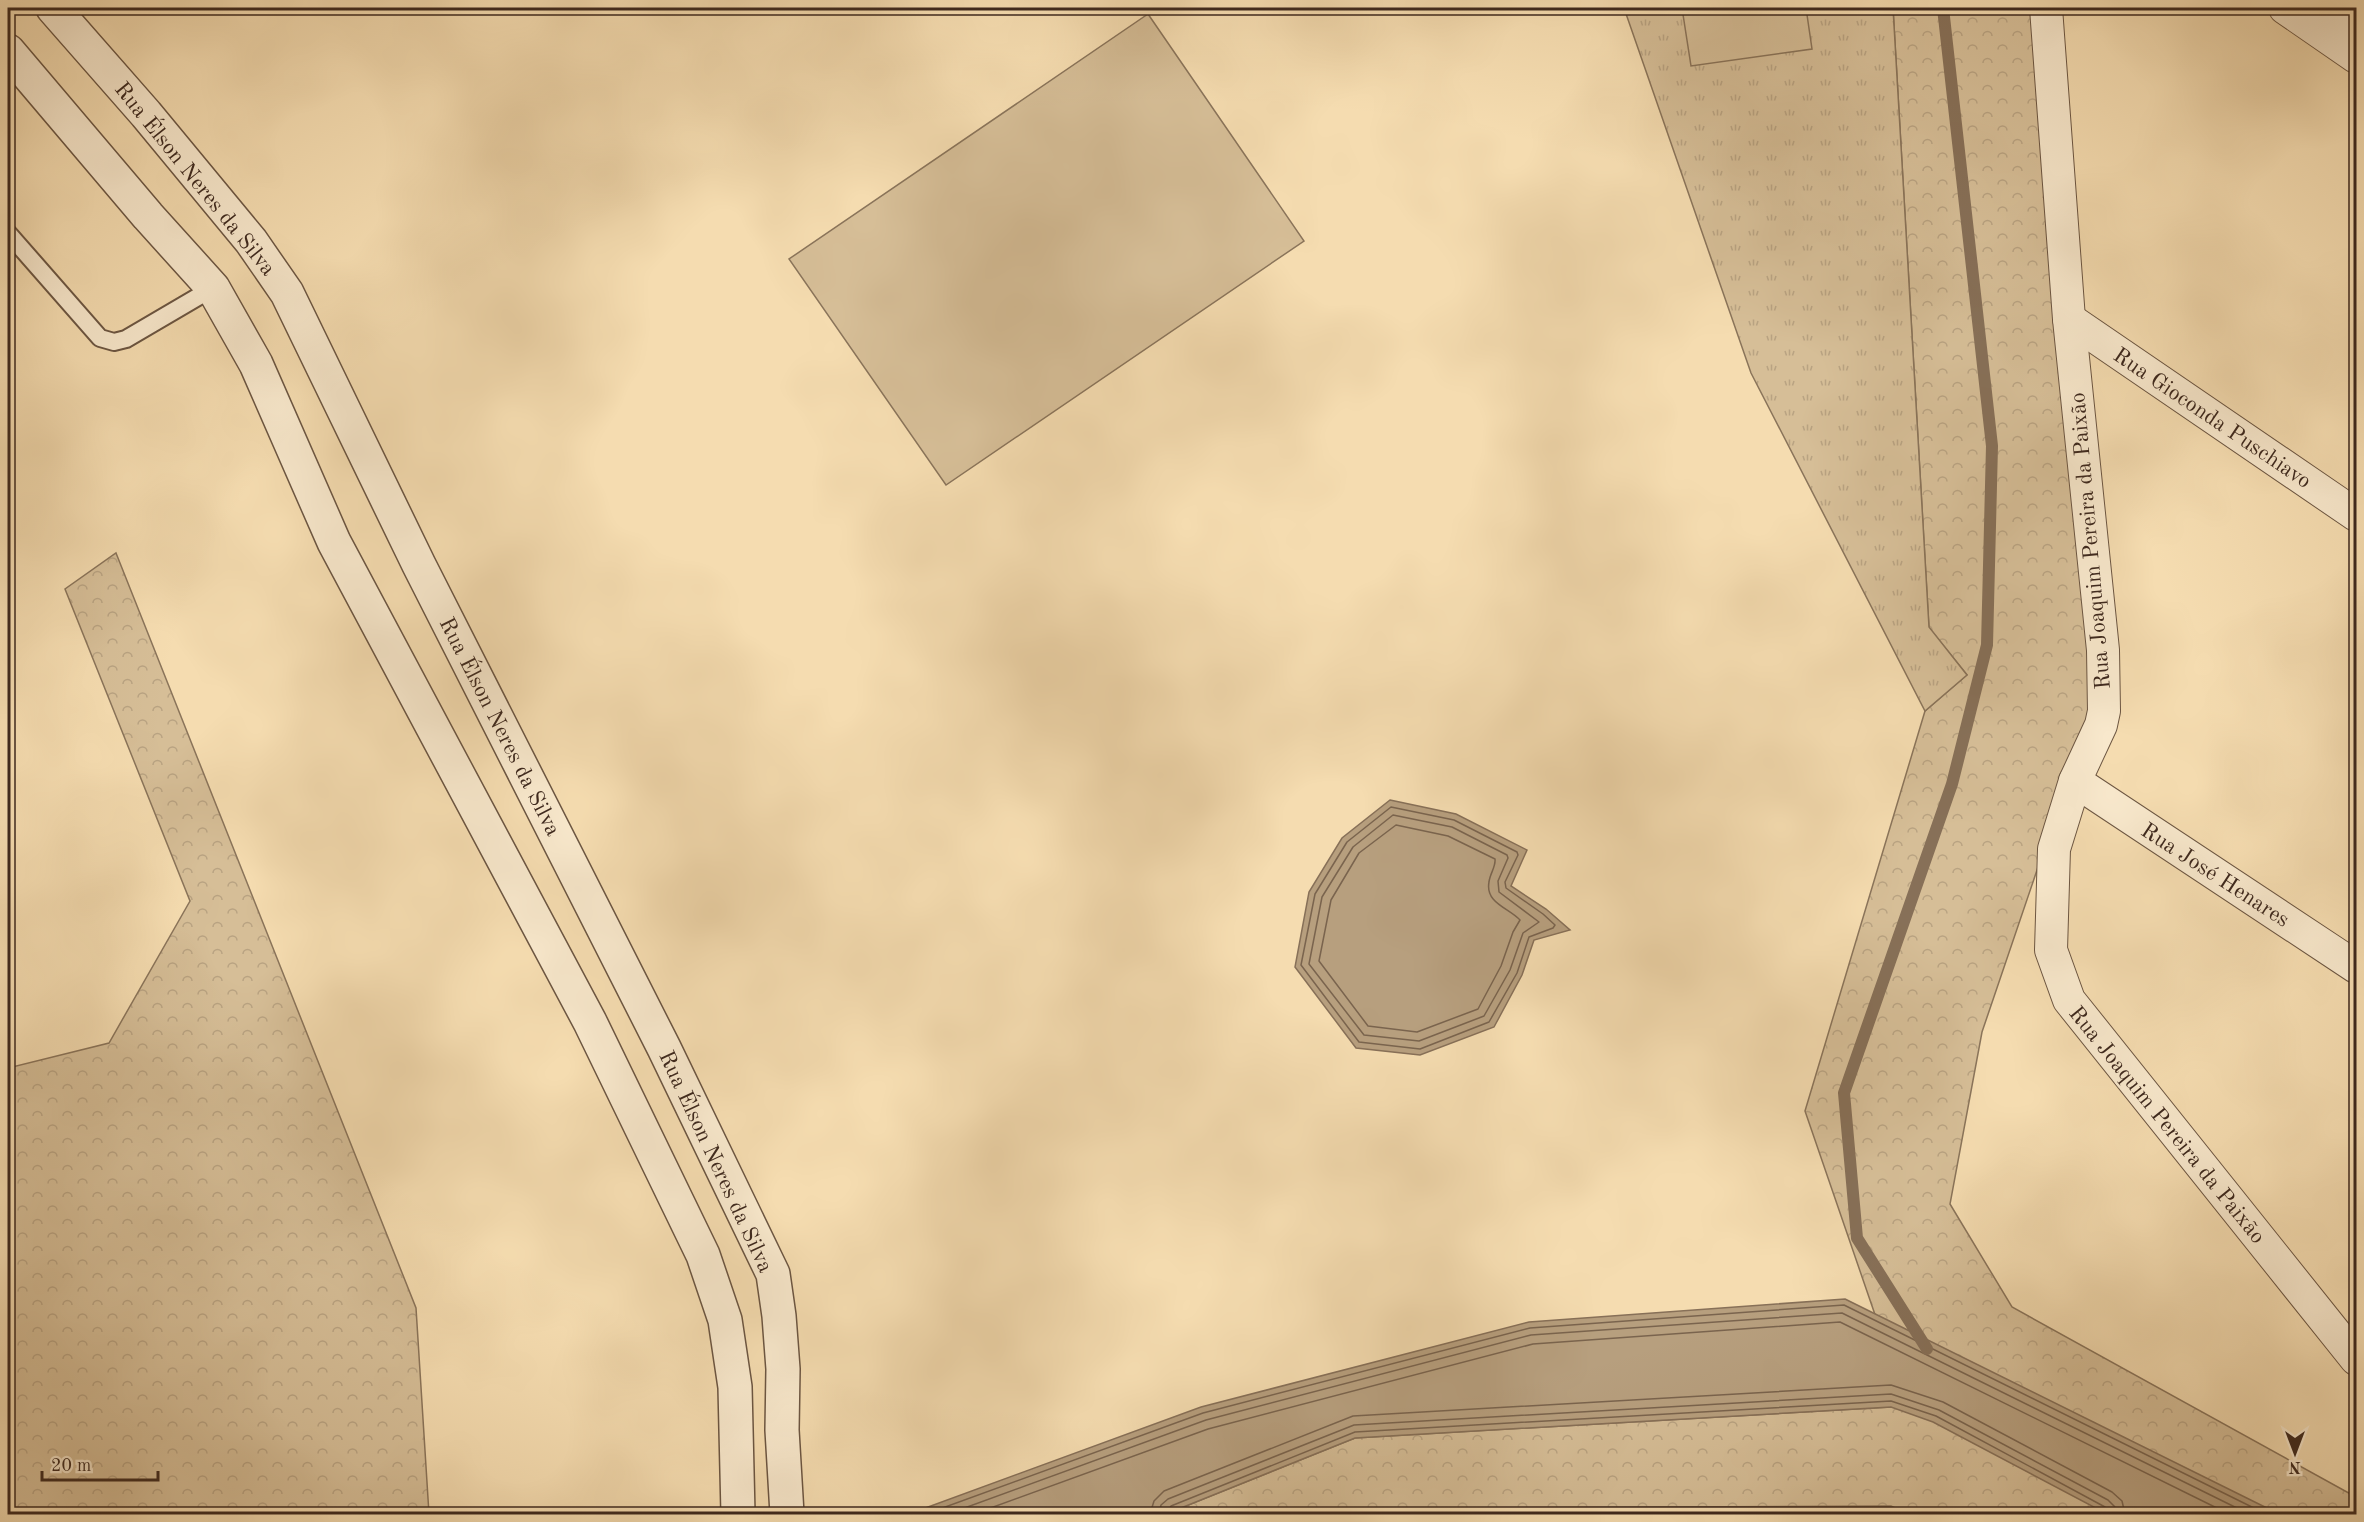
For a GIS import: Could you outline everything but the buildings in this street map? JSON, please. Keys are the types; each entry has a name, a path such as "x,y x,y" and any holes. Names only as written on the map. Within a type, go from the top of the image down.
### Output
{"street":[{"name":"Rua Élson Neres da Silva","path":"53,8 146,114 251,241 287,293 419,565 664,1048 773,1274 783,1369 782,1430 787,1515"},
{"name":"Rua Joaquim Pereira da Paixão","path":"2046,8 2069,319 2103,650 2104,711 2101,725 2074,781 2054,849 2051,950 2069,1000 2356,1359"},
{"path":"2285,8 2356,57"},
{"path":"2330,38 2343,8"},
{"path":"8,51 148,216 213,288 256,364 334,542 590,1022 703,1255 725,1320 735,1387 738,1515"},
{"name":"Rua Gioconda Puschiavo","path":"2069,319 2356,515"},
{"name":"Rua José Henares","path":"2074,781 2356,967"}],"lane":[{"path":"8,233 100,338 114,342 126,339 213,288"}],"green space":[{"path":"1624,8 1893,8 1929,627 1967,675 1925,711 1751,373"},
{"path":"1682,8 1806,8 1812,49 1691,66"},
{"path":"1893,8 2038,8 2099,711 2069,776 1982,1032 1950,1204 2012,1307 2356,1497 2356,1514 1908,1514 1891,1506 1491,1508 1461,1514 1166,1514 1355,1438 1891,1407 1882,1335 1805,1111 1925,711 1967,675 1929,628"},
{"path":"1148,14 1304,241 946,485 789,259"},
{"path":"116,553 416,1308 429,1514 8,1514 8,1068 109,1043 190,901 65,589"}],"water":[{"path":"1390,800 1456,814 1527,850 1511,886 1546,909 1570,930 1534,940 1522,975 1494,1027 1420,1055 1356,1048 1295,967 1309,892 1342,838"},
{"path":"1845,1299 2279,1514 2107,1514 1933,1422 1891,1407 1355,1438 1166,1514 909,1514 1201,1407 1529,1322"}],"waterway":[{"path":"1927,1349 1857,1238 1844,1093 1952,784 1987,645 1992,446 1943,8"}]}
